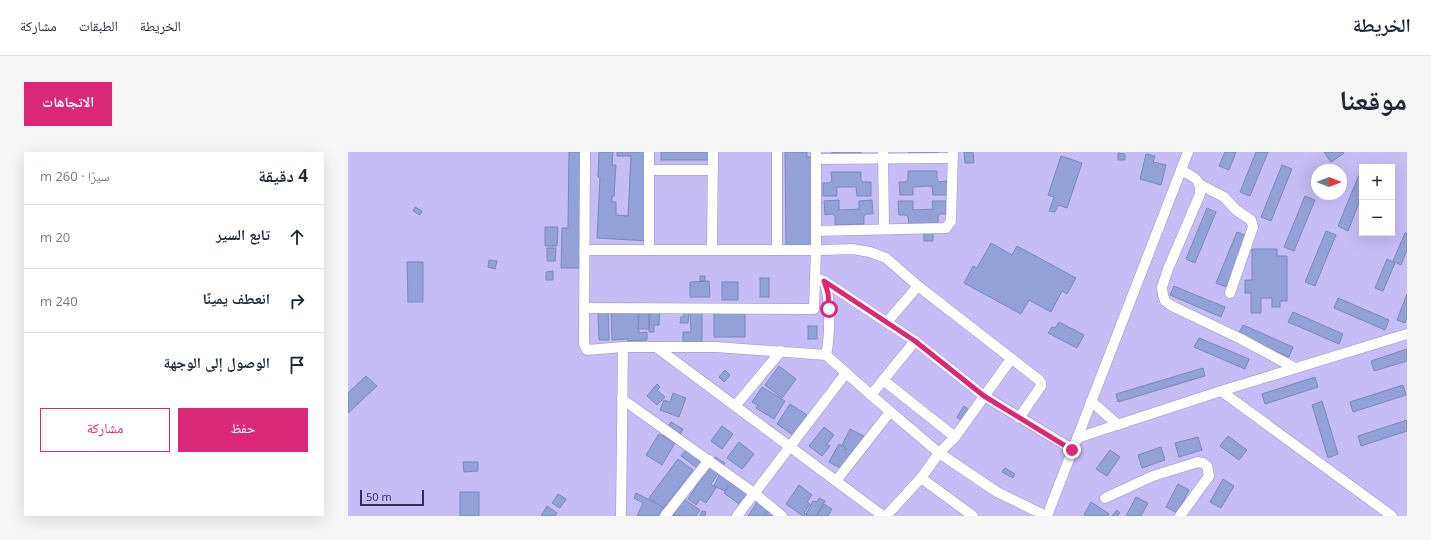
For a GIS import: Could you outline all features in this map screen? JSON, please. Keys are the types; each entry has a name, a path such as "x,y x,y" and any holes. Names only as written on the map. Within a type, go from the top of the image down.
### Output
{"street":[{"path":"585,152 584,344 587,350 623,347 716,347 826,355 939,453 997,492 1046,516 1188,152"},
{"path":"649,152 649,250"},
{"path":"712,249 713,152"},
{"path":"777,152 777,250"},
{"path":"883,155 884,229"},
{"path":"585,308 814,309 819,280 816,250 816,231 816,156 953,155 951,221 946,228 816,231"},
{"path":"649,170 712,170"},
{"path":"1181,170 1198,180 1201,185 1224,197 1236,210 1251,220 1254,227 1230,294"},
{"path":"1201,185 1200,194 1168,269 1162,287 1163,296 1172,306 1241,339 1295,368"},
{"path":"585,250 816,250 852,248 870,252 886,258 918,286 1039,380 1041,386 1019,418"},
{"path":"819,280 915,341 984,396 1072,450"},
{"path":"819,280 826,286 829,300 828,347 826,355"},
{"path":"887,322 918,286"},
{"path":"1077,438 1221,391 1407,334"},
{"path":"871,395 915,341"},
{"path":"621,516 623,347"},
{"path":"656,347 884,516 921,478 939,453 955,437 1011,358"},
{"path":"736,405 781,351"},
{"path":"737,516 846,373"},
{"path":"883,380 955,437"},
{"path":"1221,391 1392,516"},
{"path":"622,399 709,460 754,493 782,516"},
{"path":"1091,401 1118,425"},
{"path":"836,481 890,412"},
{"path":"665,516 709,460"},
{"path":"1105,498 1153,476 1198,462 1203,463 1207,466 1209,476 1180,516"},
{"path":"921,478 973,516"}],"building":[{"path":"569,152 585,152 585,268 561,268 562,228 568,228"},
{"path":"599,152 613,152 612,165 616,165 614,196 612,196 612,202 616,202 616,215 628,216 631,156 617,156 617,152 652,152 648,241 597,238 600,178 598,177"},
{"path":"661,152 708,152 708,160 661,160"},
{"path":"785,152 807,152 807,157 813,157 814,245 786,245"},
{"path":"832,152 861,152 861,156 832,157"},
{"path":"909,152 938,152 938,157 909,158"},
{"path":"964,152 973,152 974,163 965,163"},
{"path":"1225,152 1236,152 1229,170 1219,166"},
{"path":"1256,152 1268,152 1250,196 1240,192"},
{"path":"1324,152 1343,152 1344,153 1331,162"},
{"path":"1118,153 1125,154 1125,160 1118,160"},
{"path":"1146,154 1155,156 1153,162 1166,165 1161,185 1140,179"},
{"path":"1061,156 1082,163 1067,208 1058,205 1055,212 1049,211 1054,197 1048,195"},
{"path":"1282,165 1292,169 1271,221 1261,217"},
{"path":"908,171 937,171 937,179 939,182 947,181 947,195 933,195 932,186 913,187 913,195 900,195 899,182 905,182 908,180"},
{"path":"831,172 861,172 861,180 863,182 871,182 871,196 857,196 856,187 837,187 837,196 823,196 823,183 829,183 832,181"},
{"path":"1359,175 1359,203 1348,231 1338,226"},
{"path":"1305,196 1311,198 1311,200 1315,200 1294,251 1284,247"},
{"path":"839,200 839,210 859,209 859,201 872,200 873,214 866,214 864,216 864,224 835,225 835,216 832,214 825,215 824,201"},
{"path":"898,201 913,201 913,210 933,209 932,201 946,201 946,214 940,214 938,216 938,225 909,225 908,217 906,215 899,215"},
{"path":"415,207 422,211 420,215 413,211"},
{"path":"1207,208 1216,212 1195,263 1186,259"},
{"path":"545,227 558,227 557,246 545,246"},
{"path":"1326,231 1336,235 1315,286 1305,282"},
{"path":"924,232 933,232 933,241 924,241"},
{"path":"1237,232 1247,236 1226,287 1216,283"},
{"path":"1405,233 1407,233 1407,250 1401,265 1393,261"},
{"path":"991,243 1012,255 1017,246 1076,278 1067,294 1062,291 1051,312 1029,300 1021,314 964,283 973,266 977,268"},
{"path":"547,248 556,248 555,261 547,261"},
{"path":"1252,249 1277,249 1277,256 1287,256 1287,301 1280,301 1280,307 1272,307 1272,298 1261,298 1261,313 1251,313 1251,293 1245,293 1245,280 1252,280"},
{"path":"1387,259 1395,263 1383,291 1375,288"},
{"path":"489,260 497,261 495,269 488,267"},
{"path":"407,262 423,262 423,302 408,302"},
{"path":"553,271 553,280 546,280 546,272"},
{"path":"700,276 705,276 705,281 700,281"},
{"path":"760,278 769,278 769,297 760,297"},
{"path":"709,281 710,297 690,297 690,282"},
{"path":"722,282 738,282 738,300 722,300"},
{"path":"1174,286 1225,307 1221,317 1170,295"},
{"path":"1407,294 1407,317 1405,323 1397,320"},
{"path":"1338,298 1389,320 1385,330 1334,308"},
{"path":"608,307 609,340 599,340 598,313"},
{"path":"650,307 660,307 659,325 654,325 654,332 649,332"},
{"path":"714,308 745,312 745,337 714,337"},
{"path":"690,310 702,310 702,342 683,342 683,332 691,332"},
{"path":"638,311 639,333 647,332 647,340 612,340 611,312"},
{"path":"684,311 689,311 688,323 680,323 681,317 684,317"},
{"path":"639,312 649,313 649,329 638,329"},
{"path":"1293,312 1343,334 1339,344 1288,322"},
{"path":"1059,322 1084,335 1077,348 1048,333 1052,327 1055,328"},
{"path":"1243,325 1293,347 1289,357 1238,335"},
{"path":"808,326 817,326 817,339 808,339"},
{"path":"1199,338 1249,359 1245,369 1194,347"},
{"path":"1407,349 1407,361 1374,371 1371,361"},
{"path":"779,366 796,379 782,398 765,385"},
{"path":"1203,368 1205,376 1118,402 1116,394"},
{"path":"725,370 730,375 724,382 719,377"},
{"path":"366,376 377,386 348,413 348,393"},
{"path":"1315,377 1318,387 1265,404 1262,394"},
{"path":"657,384 660,387 657,390 665,397 657,405 647,396"},
{"path":"1403,385 1406,395 1353,412 1350,402"},
{"path":"762,387 785,401 774,419 756,408 758,405 752,402"},
{"path":"673,393 686,398 679,417 660,410 664,400 670,402"},
{"path":"1322,401 1338,454 1328,458 1312,405"},
{"path":"790,404 807,415 793,435 777,424"},
{"path":"964,406 969,410 962,421 957,417"},
{"path":"1407,420 1407,431 1361,446 1358,436"},
{"path":"671,422 683,429 676,443 663,436"},
{"path":"722,426 733,434 722,449 711,441"},
{"path":"824,427 834,435 827,444 830,446 822,456 809,446"},
{"path":"850,429 866,437 857,455 841,447"},
{"path":"659,434 675,443 662,465 646,455"},
{"path":"1228,436 1247,450 1239,460 1220,446"},
{"path":"1198,437 1202,450 1179,457 1175,443"},
{"path":"739,442 754,454 742,469 727,458"},
{"path":"839,444 846,448 845,451 852,455 844,470 829,462"},
{"path":"689,446 705,456 697,468 681,456"},
{"path":"1161,447 1165,460 1142,468 1138,455"},
{"path":"1110,450 1120,457 1107,476 1096,469"},
{"path":"715,457 725,463 711,484 716,488 706,503 700,499 696,505 688,499"},
{"path":"678,459 693,470 663,509 649,498"},
{"path":"463,462 478,462 478,471 464,472"},
{"path":"1005,468 1015,474 1013,478 1002,472"},
{"path":"722,469 733,475 725,491 714,486"},
{"path":"734,479 755,491 743,507 724,493"},
{"path":"1223,479 1234,486 1221,508 1210,502"},
{"path":"1178,484 1189,490 1177,513 1166,507"},
{"path":"799,485 812,495 807,502 810,504 804,513 808,516 803,516 786,504"},
{"path":"460,492 479,492 479,516 460,516"},
{"path":"636,493 663,507 658,516 637,516 643,503 634,498"},
{"path":"558,494 566,499 560,508 552,503"},
{"path":"761,496 773,502 763,516 748,516"},
{"path":"1136,497 1148,503 1141,516 1126,516"},
{"path":"819,498 825,501 816,516 806,514 813,501 817,502"},
{"path":"684,499 700,510 696,516 673,516"},
{"path":"1091,502 1109,514 1108,516 1084,515"},
{"path":"824,504 832,509 828,516 817,516"},
{"path":"773,505 782,516 764,516"},
{"path":"547,506 557,513 555,516 541,516"},
{"path":"1117,510 1120,513 1117,516 1112,516"},
{"path":"702,511 706,512 705,516 700,516"}],"route":[{"path":"829,309 828,293 824,281 915,341 984,396 1072,450"}]}
